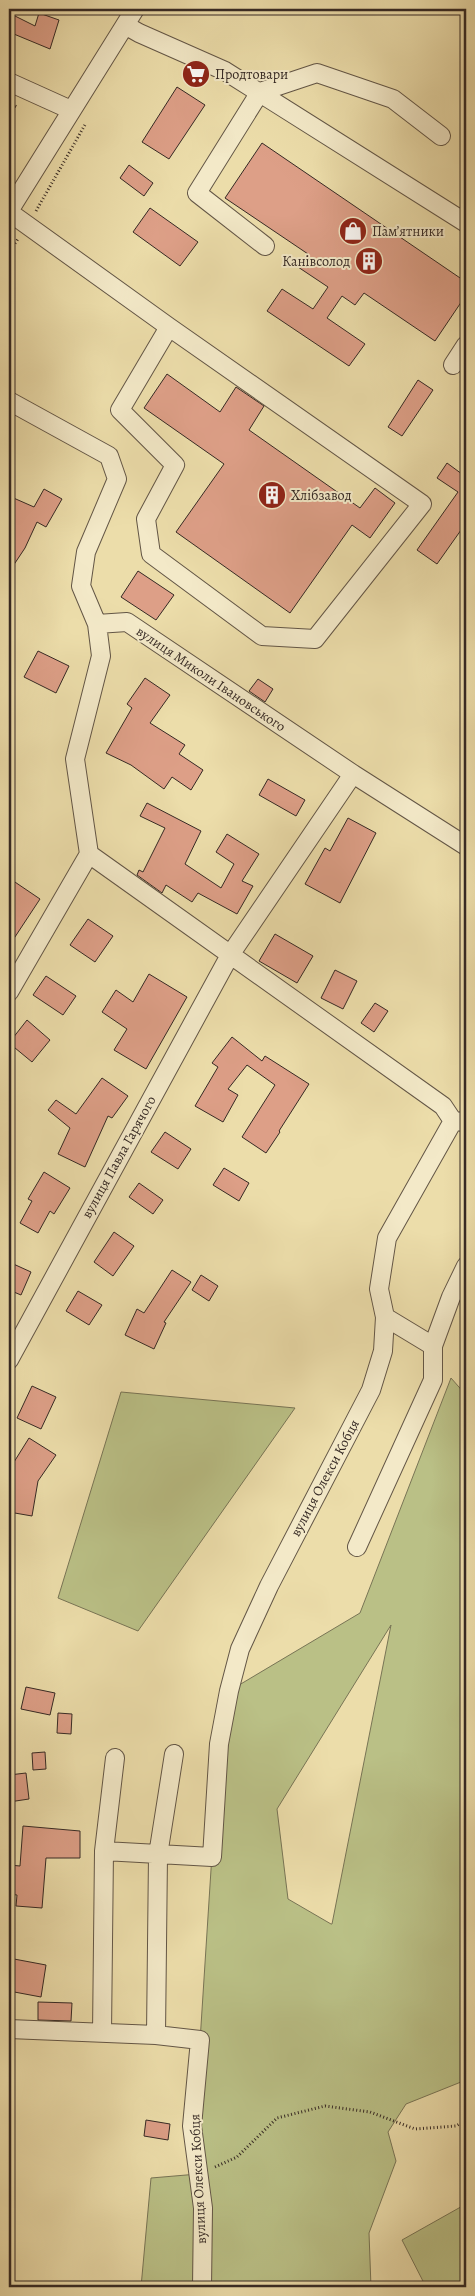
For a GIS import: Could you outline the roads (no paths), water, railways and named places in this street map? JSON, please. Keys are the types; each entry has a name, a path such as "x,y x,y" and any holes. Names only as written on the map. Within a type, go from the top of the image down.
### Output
{"street":[{"path":"136,9 9,211 169,327 422,504 315,639 262,636 151,554 146,519 174,465 120,410 169,327"},
{"path":"125,25 139,34 225,71 466,223"},
{"path":"265,246 197,193 260,92 317,73 393,99 441,136"},
{"path":"9,82 71,110"},
{"path":"454,365 466,345"},
{"path":"9,401 109,456 116,479 86,552 81,586 97,624 102,656 75,759 89,854 9,992"},
{"name":"вулиця Миколи Івановського","path":"97,624 127,622 353,774 466,846"},
{"name":"вулиця Павла Гарячого","path":"9,1360 230,955 353,774"},
{"path":"89,854 443,1106 460,1121"},
{"name":"вулиця Олекси Кобця","path":"158,1855 212,1857 219,1744 229,1691 240,1649 268,1586 371,1390 383,1351 385,1317 379,1289 387,1238 460,1121"},
{"path":"357,1547 433,1380 433,1346 451,1297 466,1266"},
{"path":"385,1317 433,1346"},
{"path":"9,2029 156,2035 158,1855 174,1754"},
{"path":"102,2033 104,1851 115,1758"},
{"path":"104,1851 158,1855"},
{"name":"вулиця Олекси Кобця","path":"156,2035 200,2040 192,2126 203,2208 202,2287"}],"place":[{"name":"Продтовари","path":"196,74"},
{"name":"Пам’ятники","path":"353,231"},
{"name":"Канівсолод","path":"369,261"},
{"name":"Хлібзавод","path":"272,495"}]}
